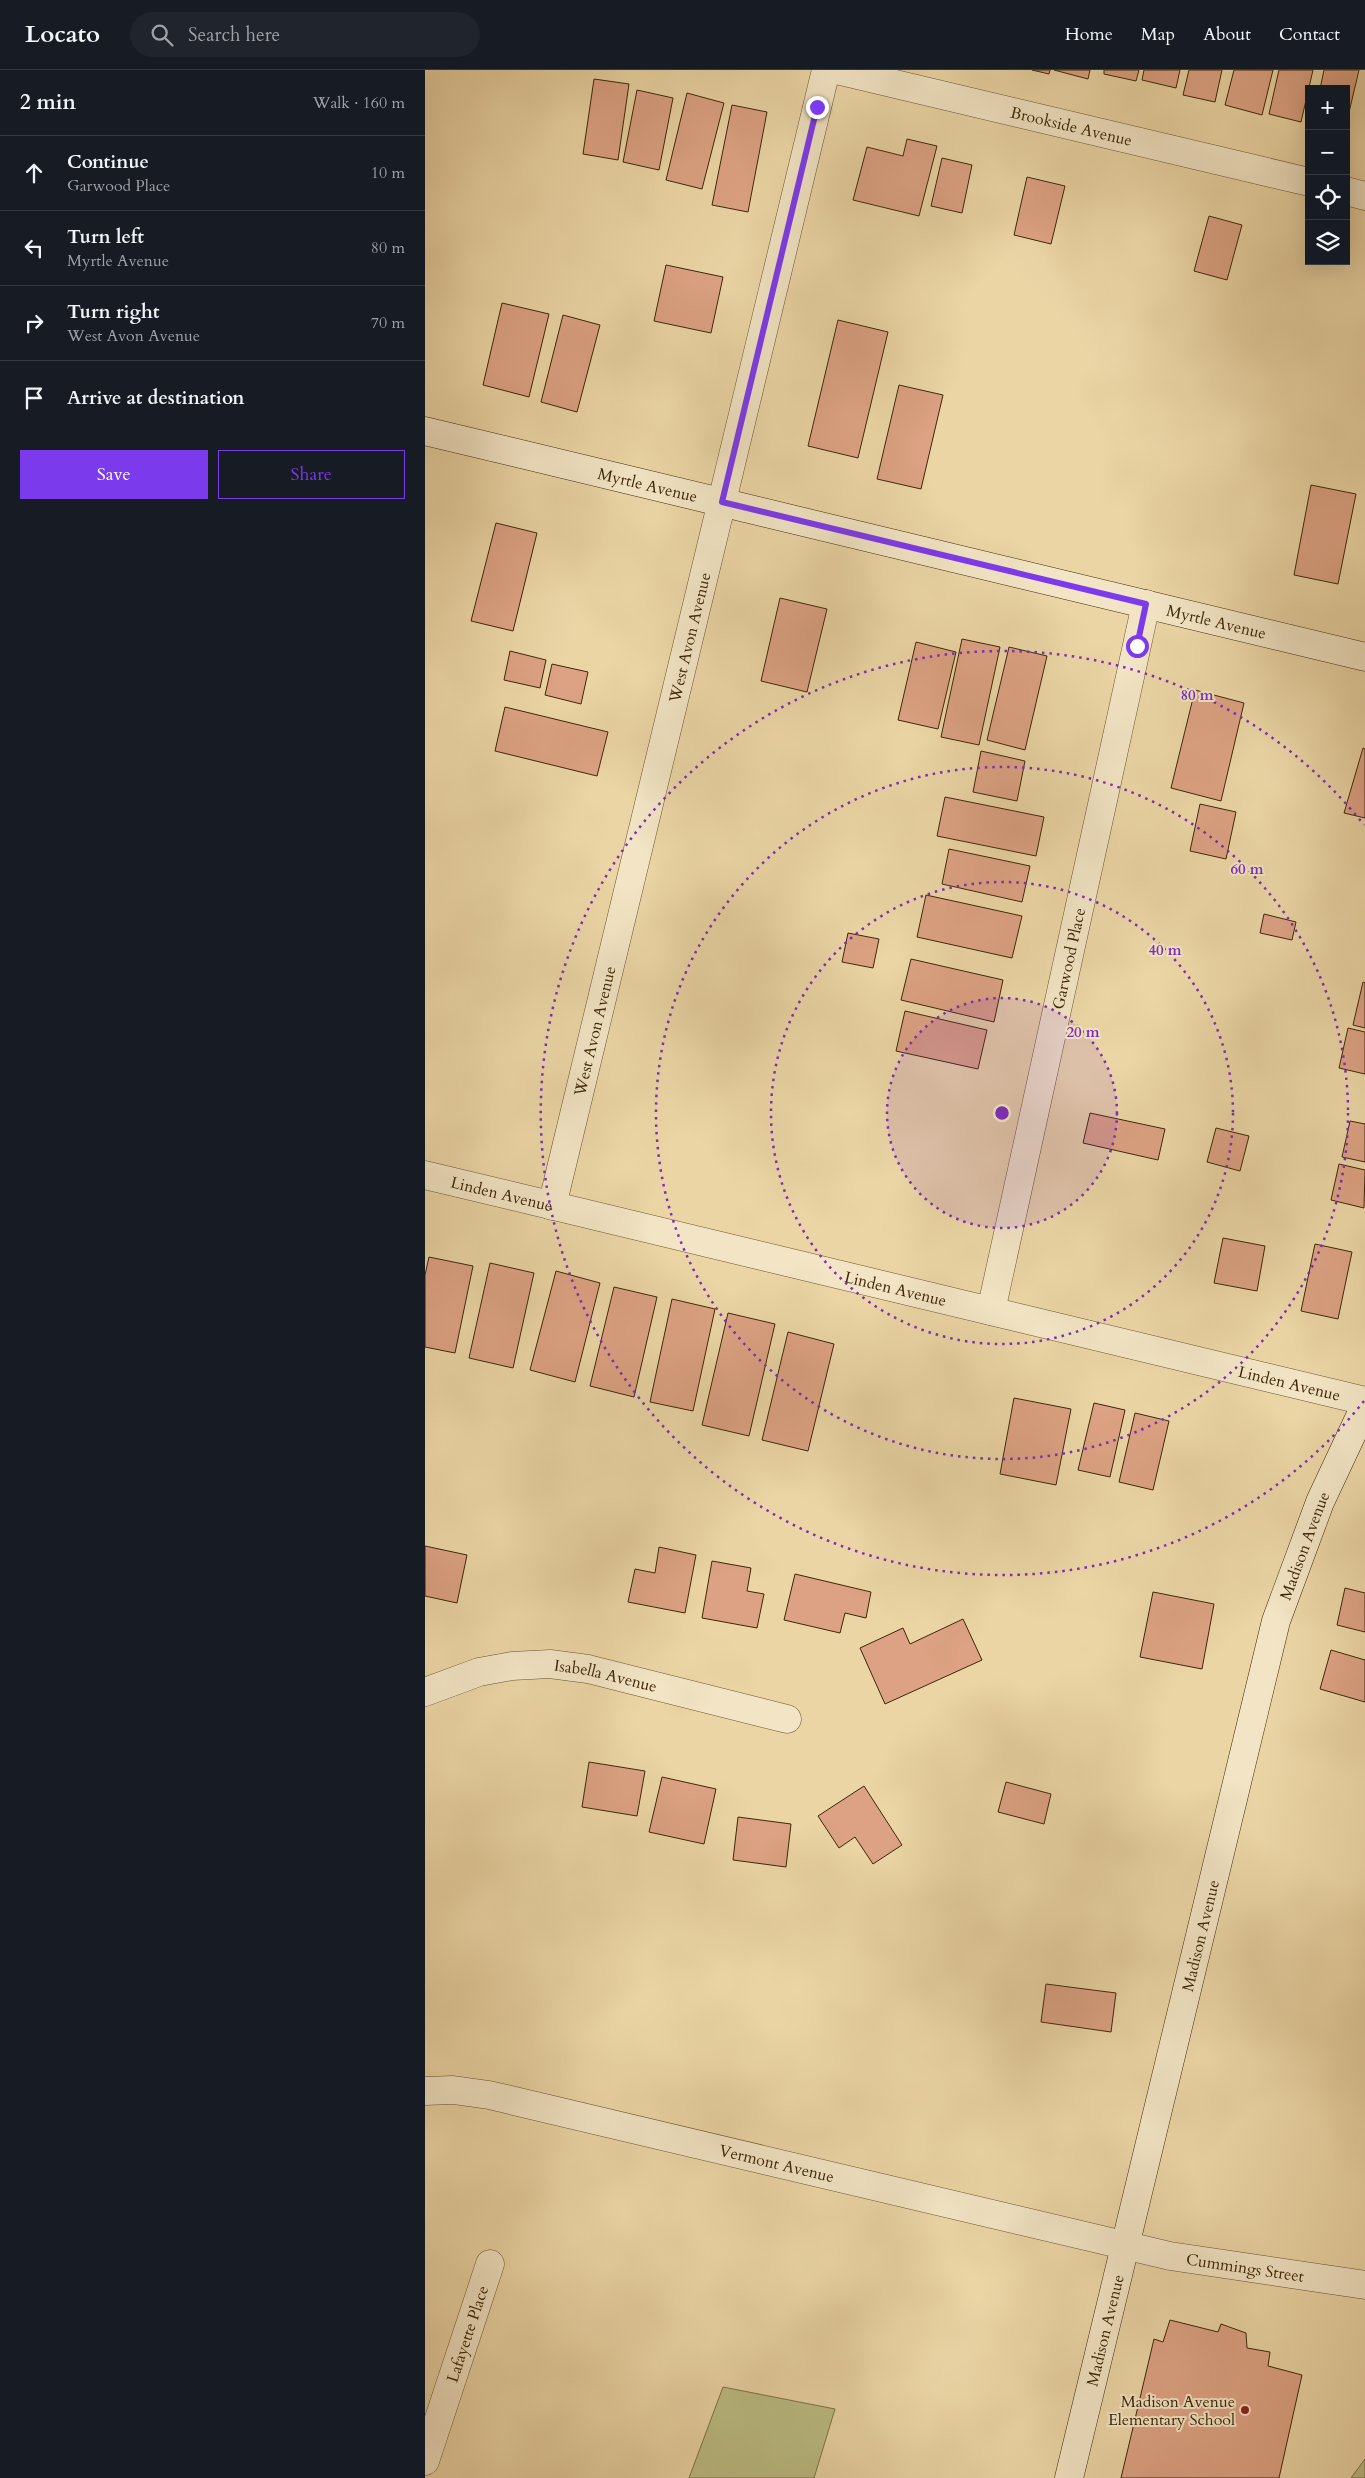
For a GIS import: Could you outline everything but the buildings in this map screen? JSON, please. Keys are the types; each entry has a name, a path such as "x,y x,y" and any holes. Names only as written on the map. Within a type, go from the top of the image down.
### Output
{"street":[{"name":"West Avon Avenue","path":"552,1206 826,70"},
{"name":"Brookside Avenue","path":"836,70 1305,181"},
{"path":"1350,192 1365,196"},
{"name":"Myrtle Avenue","path":"425,431 1365,657"},
{"name":"Garwood Place","path":"991,1311 1146,604"},
{"name":"Linden Avenue","path":"425,1175 1365,1401"},
{"name":"Madison Avenue","path":"1069,2478 1276,1621 1320,1502 1365,1406"},
{"name":"Isabella Avenue","path":"425,1692 445,1682 479,1672 512,1666 550,1664 588,1670 787,1718"},
{"name":"Vermont Avenue","path":"425,2091 453,2090 489,2095 1126,2246"},
{"name":"Cummings Street","path":"1126,2246 1170,2256 1365,2285"},
{"name":"Lafayette Place","path":"425,2461 490,2264"}],"green space":[{"path":"723,2387 835,2409 814,2478 689,2478"},
{"path":"1365,2459 1365,2478 1351,2478"}],"place":[{"name":"Madison Avenue Elementary School","path":"1245,2410"}],"route":[{"path":"817,107 722,502 1146,604 1137,646"}]}
